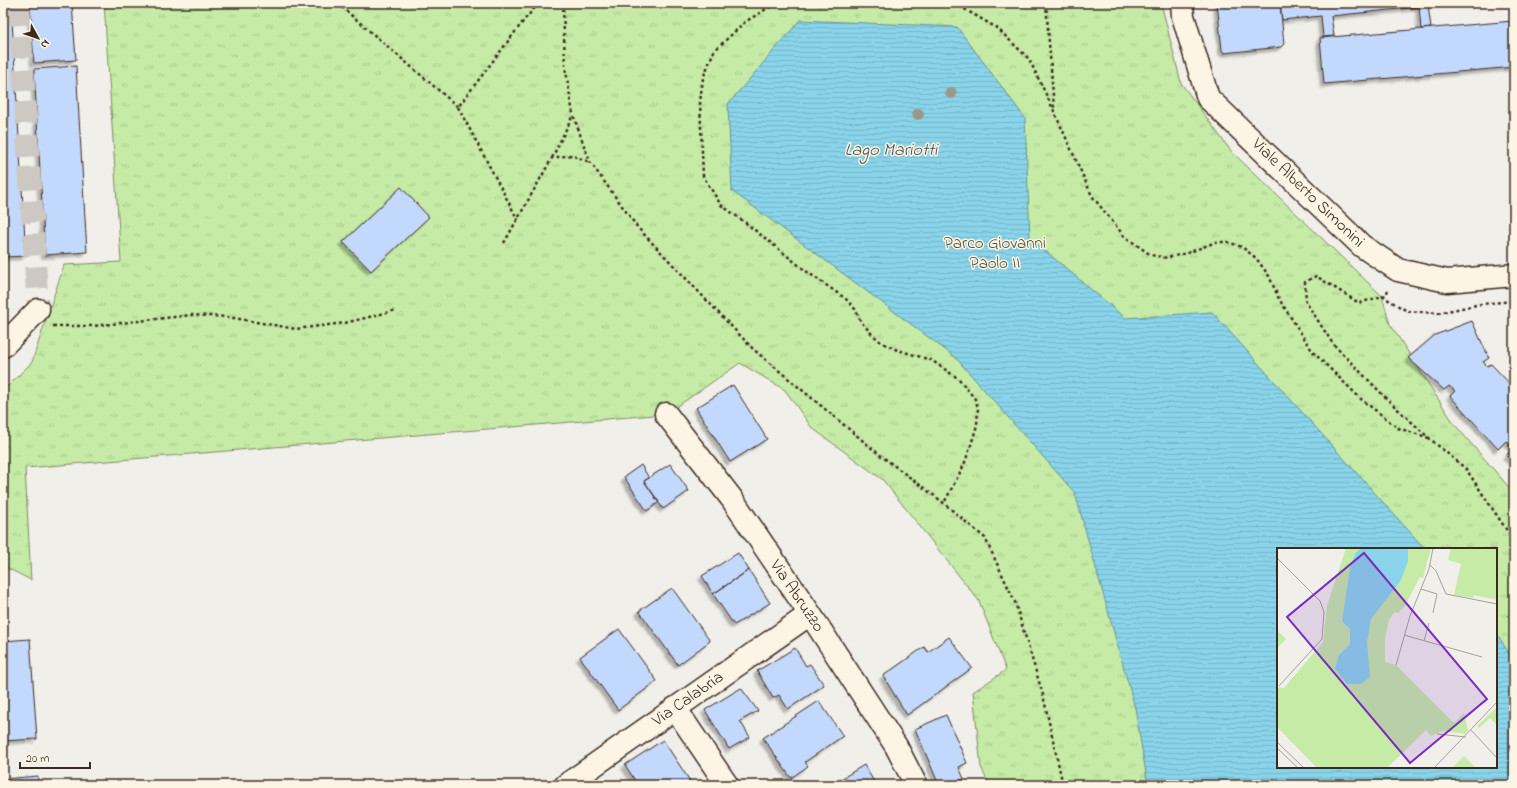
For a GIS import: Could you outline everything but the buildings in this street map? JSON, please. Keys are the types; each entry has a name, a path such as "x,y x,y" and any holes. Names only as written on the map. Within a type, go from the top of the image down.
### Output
{"street":[{"name":"Viale Alberto Simonini","path":"1182,3 1183,16 1208,98 1362,246 1398,270 1447,281 1514,275"},
{"path":"3,346 38,310"},
{"name":"Via Abruzzo","path":"666,414 732,499 810,614 896,746 916,785"},
{"name":"Via Calabria","path":"566,785 810,614"},
{"path":"676,708 726,785"}],"path":[{"path":"336,3 458,108 518,220"},
{"path":"458,108 525,19 539,3"},
{"path":"563,3 565,66 573,114 590,162 638,228 753,349 880,455 944,503 985,538 1015,602 1043,695 1063,785"},
{"path":"776,3 745,22 714,51 703,78 700,102 703,176 721,205 806,271 846,299 855,309 862,322 882,343 895,349 931,360 959,379 976,398 978,408 977,425 971,446 964,465 944,503"},
{"path":"954,3 997,28 1029,59 1054,110 1092,196 1124,236 1151,255 1168,258 1190,252 1216,242 1228,242 1242,247 1256,258 1269,276 1279,299 1313,352 1362,399 1398,428 1430,438"},
{"path":"1046,3 1054,110"},
{"path":"504,243 552,158 573,114"},
{"path":"552,158 571,155 590,162"},
{"path":"1398,270 1386,295 1359,303 1316,276 1305,282 1306,302 1333,344 1392,403 1466,469 1514,541"},
{"path":"1382,296 1407,311 1438,313 1481,304 1514,301"},
{"path":"19,329 55,326 93,326 192,315 228,317 296,329 345,323 397,310"}],"green space":[{"name":"Parco Giovanni Paolo II","path":"104,3 1161,3 1181,83 1231,151 1382,296 1390,324 1455,425 1514,493 1514,785 989,785 981,767 973,692 1006,670 979,601 883,480 812,428 785,390 740,363 666,414 25,468 31,580 3,566 3,391 32,362 64,265 121,262"}],"water":[{"name":"Lago Mariotti","path":"800,20 957,27 1025,118 1030,238 1125,318 1212,312 1424,548 1277,548 1277,768 1497,768 1497,634 1514,662 1514,785 1148,785 1135,708 1075,493 955,357 732,191 728,104"}],"tunnel":[{"path":"19,3 38,310"}]}
